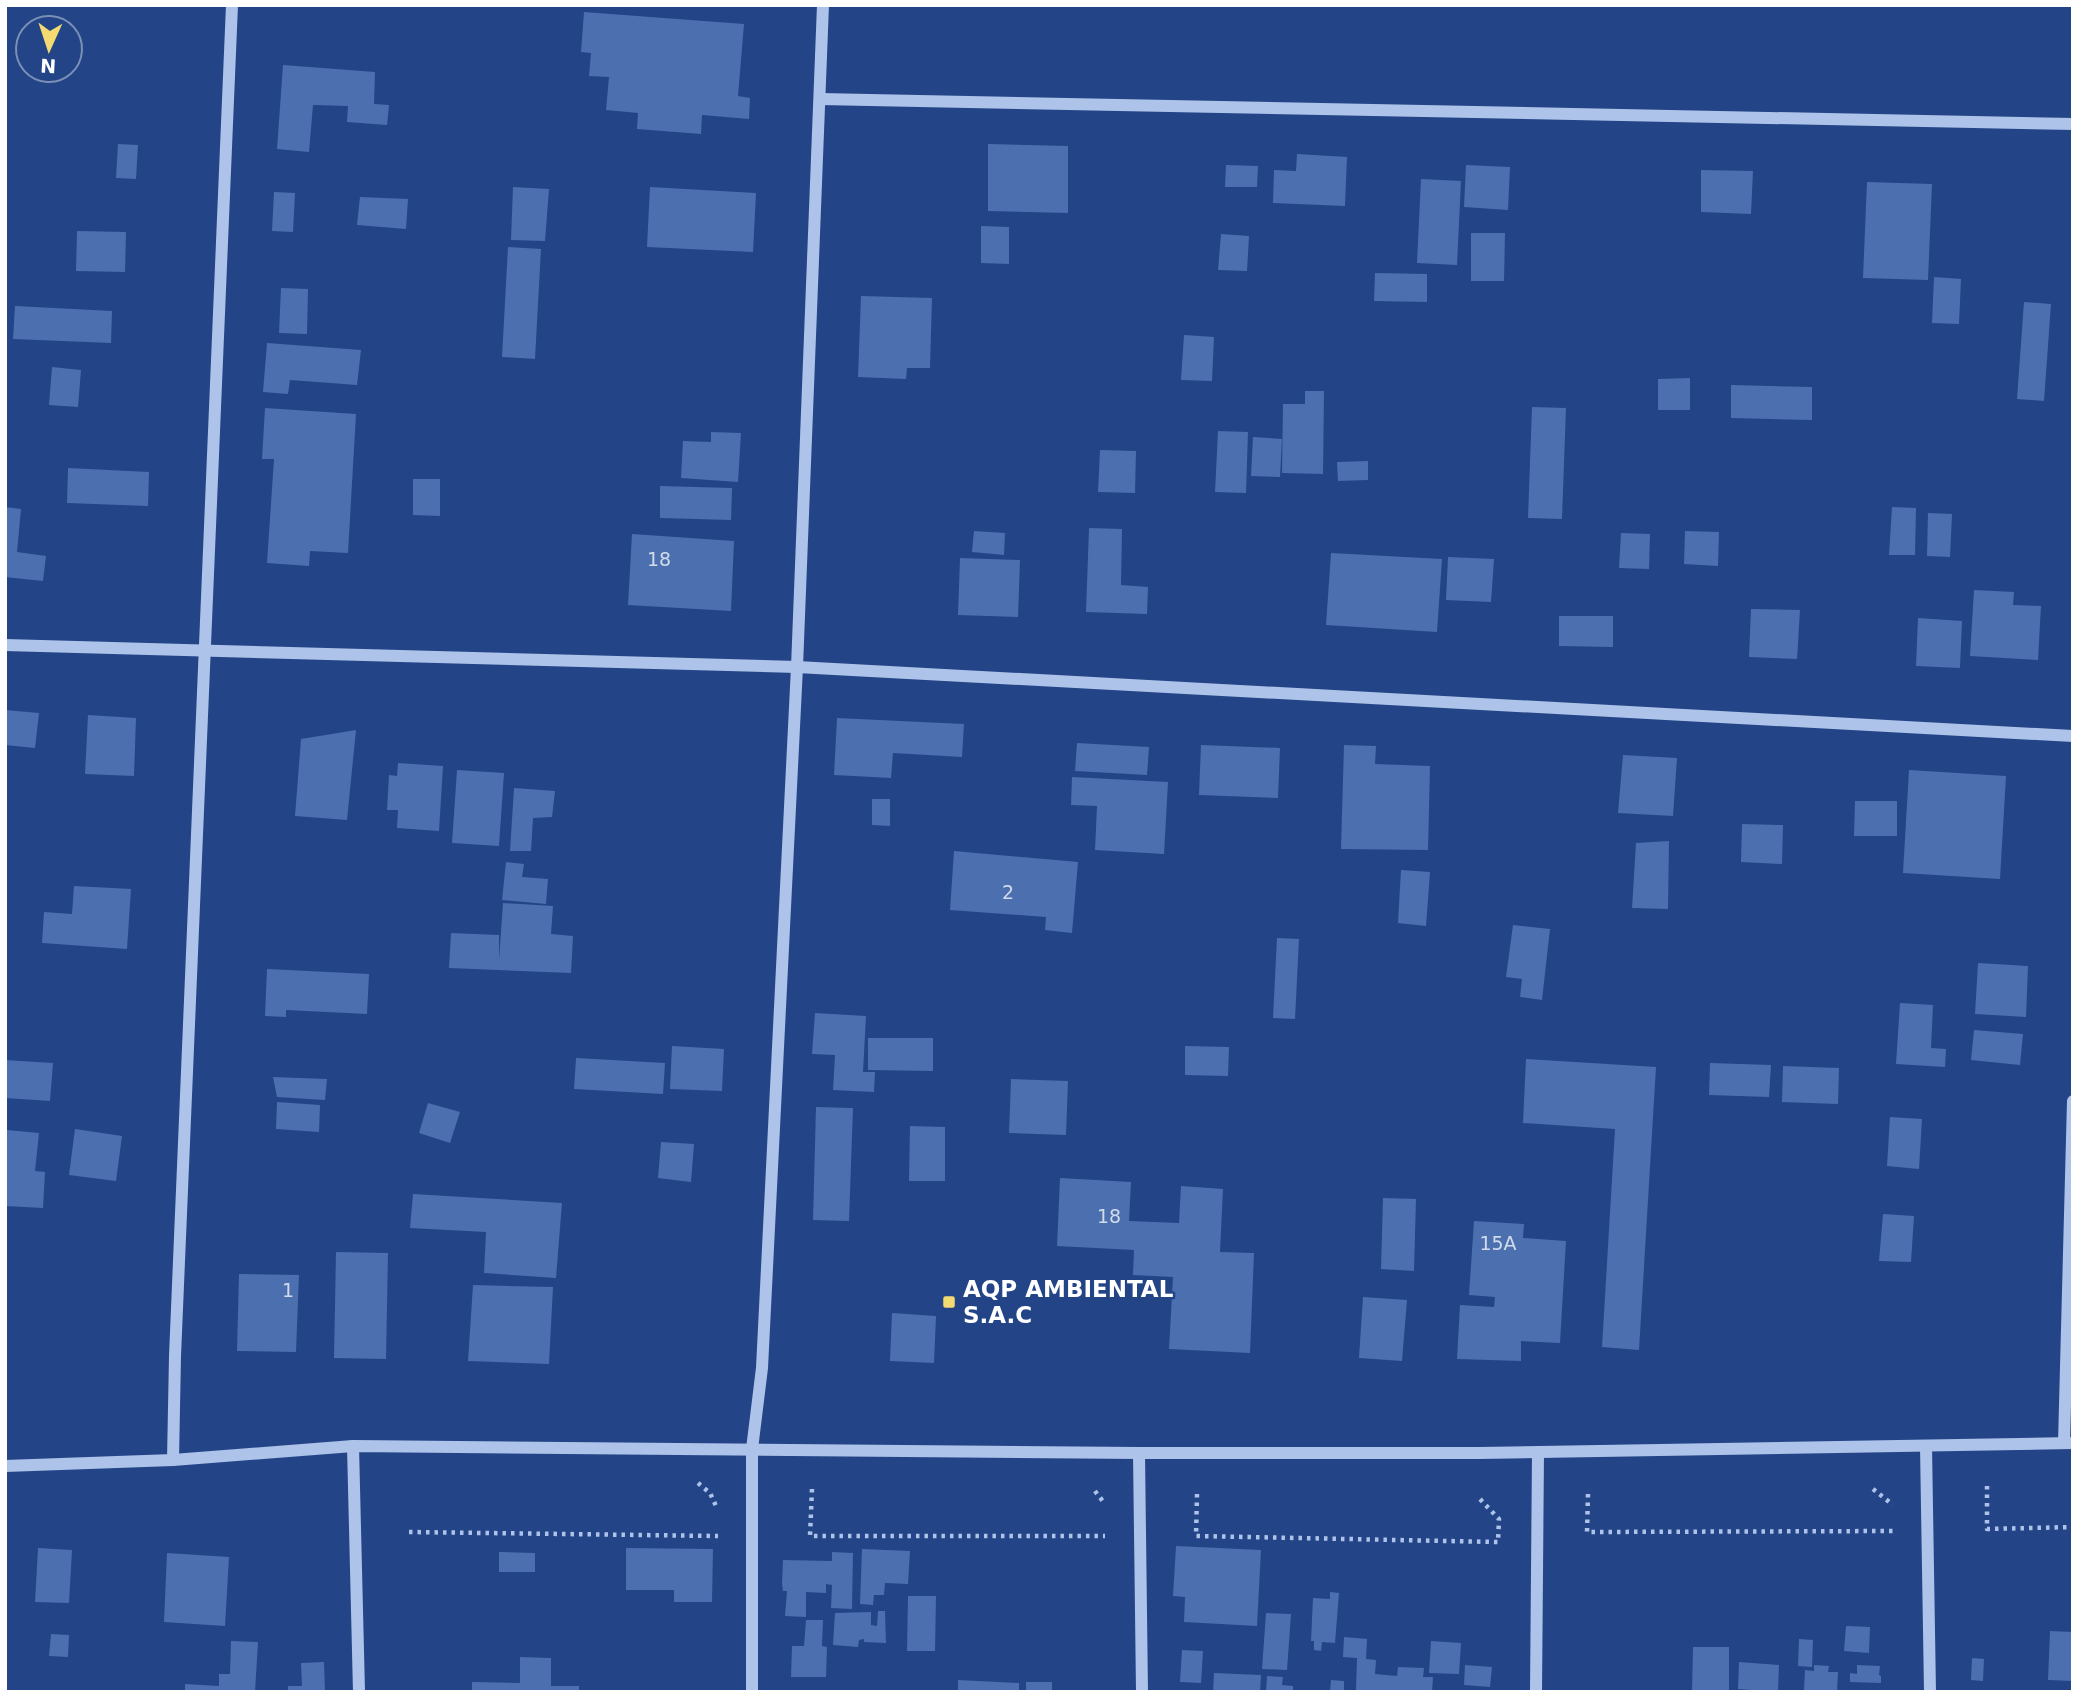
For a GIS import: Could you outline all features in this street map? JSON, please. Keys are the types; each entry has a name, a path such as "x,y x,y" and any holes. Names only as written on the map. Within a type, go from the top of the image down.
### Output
{"street":[{"path":"173,1460 232,5"},
{"path":"752,1692 752,1449 762,1368 797,667 823,5"},
{"path":"820,99 2073,124"},
{"path":"5,645 797,667 2073,736"},
{"path":"5,1466 173,1460 353,1446 1139,1453 1538,1451 2068,1443 2073,1101"},
{"path":"353,1446 359,1692"},
{"path":"1926,1446 1930,1692"},
{"path":"1536,1692 1538,1451"},
{"path":"1139,1453 1142,1692"}],"path":[{"path":"694,1480 710,1493 719,1513"},
{"path":"1987,1486 1987,1529 2073,1527"},
{"path":"812,1489 810,1536 1109,1536"},
{"path":"1197,1494 1196,1536 1498,1542 1499,1519 1478,1497"},
{"path":"1588,1494 1587,1532 1897,1531"},
{"path":"409,1532 720,1536 720,1524"}],"building":[{"path":"584,12 744,24 738,96 750,98 749,119 702,115 701,134 637,129 638,113 606,110 609,77 589,76 591,53 581,52"},
{"path":"283,65 375,72 374,104 389,105 387,125 347,122 348,106 313,105 309,152 277,149"},
{"path":"118,144 138,145 136,179 116,178"},
{"path":"988,144 1068,146 1068,213 988,211"},
{"path":"1297,154 1347,157 1345,206 1273,203 1274,170 1296,171"},
{"path":"1226,165 1258,166 1257,187 1225,187"},
{"path":"1466,165 1510,167 1508,210 1464,207"},
{"path":"1701,170 1753,171 1751,214 1701,212"},
{"path":"1421,179 1461,181 1457,265 1417,263"},
{"path":"1867,182 1932,184 1928,280 1863,278"},
{"path":"513,187 549,189 545,241 511,240"},
{"path":"650,187 756,193 753,252 647,247"},
{"path":"274,192 295,193 293,232 272,231"},
{"path":"360,197 408,199 406,229 357,225"},
{"path":"981,226 1009,227 1009,264 981,263"},
{"path":"77,231 126,232 125,272 76,271"},
{"path":"1471,233 1505,233 1504,281 1471,281"},
{"path":"1221,234 1249,236 1247,271 1218,270"},
{"path":"508,247 541,249 535,359 502,357"},
{"path":"1375,273 1427,274 1427,302 1374,301"},
{"path":"1934,277 1961,279 1959,324 1932,323"},
{"path":"281,288 308,289 307,334 279,333"},
{"path":"861,296 932,298 930,368 907,368 906,379 858,377"},
{"path":"2024,302 2051,304 2044,401 2017,399"},
{"path":"15,306 112,311 111,343 13,339"},
{"path":"1184,335 1214,337 1212,381 1181,380"},
{"path":"267,343 361,350 357,385 290,380 288,394 263,392"},
{"path":"52,367 81,370 78,407 49,405"},
{"path":"1690,378 1690,410 1658,410 1658,379"},
{"path":"1731,385 1812,387 1812,420 1731,418"},
{"path":"1305,391 1324,391 1323,474 1282,473 1283,404 1305,404"},
{"path":"1532,407 1566,408 1562,519 1528,518"},
{"path":"265,408 356,414 348,553 310,551 309,566 267,563 274,459 262,459"},
{"path":"1218,431 1248,432 1246,493 1215,492"},
{"path":"711,432 741,433 738,482 681,478 683,441 711,442"},
{"path":"1253,437 1282,439 1280,477 1251,476"},
{"path":"1100,450 1136,451 1135,493 1098,492"},
{"path":"1368,461 1368,480 1338,481 1337,462"},
{"path":"68,468 149,472 148,506 67,503"},
{"path":"413,479 440,479 440,516 413,515"},
{"path":"660,486 732,488 731,520 660,518"},
{"path":"5,507 21,509 17,552 46,556 43,581 5,577"},
{"path":"1892,507 1916,508 1915,555 1889,555"},
{"path":"1928,513 1952,514 1950,557 1927,556"},
{"path":"1089,528 1122,529 1121,585 1148,587 1147,614 1086,612"},
{"path":"974,531 1005,533 1004,555 972,552"},
{"path":"1685,531 1719,532 1718,566 1684,564"},
{"path":"1621,533 1650,534 1649,569 1619,568"},
{"path":"632,534 734,541 731,611 628,605"},
{"path":"1331,553 1442,559 1437,632 1326,625"},
{"path":"1448,557 1494,559 1491,602 1446,600"},
{"path":"960,558 1020,560 1018,617 958,615"},
{"path":"1974,590 2014,592 2013,605 2041,606 2038,660 1970,656"},
{"path":"1751,609 1800,610 1797,659 1749,657"},
{"path":"1559,616 1613,616 1613,647 1559,646"},
{"path":"1918,618 1962,621 1960,668 1916,666"},
{"path":"5,710 39,713 35,748 5,745"},
{"path":"88,715 136,718 134,776 85,774"},
{"path":"837,718 964,724 962,757 893,753 891,778 834,775"},
{"path":"356,730 347,820 295,816 301,739"},
{"path":"1077,743 1149,747 1147,775 1075,771"},
{"path":"1201,745 1280,748 1278,798 1199,795"},
{"path":"1344,745 1376,746 1375,764 1430,766 1428,850 1341,849"},
{"path":"1623,755 1677,758 1673,816 1618,813"},
{"path":"398,763 443,766 439,831 397,828 398,810 387,810 389,775 397,776"},
{"path":"457,770 504,773 499,846 452,843"},
{"path":"1909,770 2006,776 2000,879 1903,873"},
{"path":"1072,777 1168,782 1164,854 1095,850 1097,806 1071,805"},
{"path":"514,788 555,791 552,817 533,818 531,851 510,851"},
{"path":"872,799 890,799 890,826 872,825"},
{"path":"1855,801 1897,801 1897,836 1854,836"},
{"path":"1742,824 1783,825 1782,864 1741,862"},
{"path":"1669,841 1668,909 1632,908 1636,843"},
{"path":"954,851 1078,862 1072,933 1045,930 1046,917 950,910"},
{"path":"506,862 524,864 522,877 548,879 546,904 502,900"},
{"path":"1401,870 1430,872 1426,926 1398,923"},
{"path":"74,886 131,889 127,949 42,943 44,912 72,914"},
{"path":"503,903 553,906 551,934 573,936 571,973 449,968 451,933 499,935 499,960"},
{"path":"1513,925 1550,929 1542,1000 1520,997 1522,979 1506,977"},
{"path":"1277,938 1299,939 1295,1019 1273,1018"},
{"path":"1978,963 2028,966 2026,1017 1975,1014"},
{"path":"267,969 369,974 367,1014 286,1010 286,1017 265,1016"},
{"path":"1900,1003 1933,1005 1931,1048 1946,1049 1945,1067 1896,1064"},
{"path":"815,1013 866,1016 863,1072 875,1072 874,1092 833,1090 835,1055 812,1054"},
{"path":"1974,1030 2023,1034 2020,1065 1971,1060"},
{"path":"868,1038 933,1038 933,1071 868,1070"},
{"path":"672,1046 724,1049 722,1091 670,1089"},
{"path":"1185,1046 1229,1047 1228,1076 1185,1075"},
{"path":"576,1058 665,1063 663,1094 574,1089"},
{"path":"1526,1059 1656,1067 1639,1350 1602,1347 1615,1129 1523,1123"},
{"path":"5,1060 53,1063 50,1101 5,1098"},
{"path":"1710,1063 1771,1065 1769,1097 1709,1095"},
{"path":"1783,1066 1839,1068 1838,1104 1782,1102"},
{"path":"273,1077 327,1079 325,1100 277,1097"},
{"path":"1011,1079 1068,1081 1066,1135 1009,1133"},
{"path":"277,1102 320,1105 319,1132 276,1129"},
{"path":"428,1103 460,1112 450,1143 419,1133"},
{"path":"816,1107 853,1108 849,1221 813,1220"},
{"path":"1890,1117 1922,1119 1919,1169 1887,1166"},
{"path":"910,1126 945,1127 945,1181 909,1181"},
{"path":"75,1129 122,1136 116,1181 69,1175"},
{"path":"7,1130 39,1133 35,1171 45,1172 43,1208 5,1206"},
{"path":"661,1142 694,1144 691,1182 658,1178"},
{"path":"1060,1178 1131,1182 1129,1221 1179,1223 1181,1186 1223,1189 1220,1252 1254,1253 1250,1353 1169,1349 1173,1277 1133,1275 1134,1250 1057,1246"},
{"path":"413,1194 562,1203 556,1278 484,1273 486,1232 410,1228"},
{"path":"1383,1198 1416,1199 1414,1271 1381,1269"},
{"path":"1883,1214 1914,1216 1911,1262 1879,1261"},
{"path":"1474,1221 1524,1224 1523,1238 1566,1241 1560,1343 1521,1341 1521,1361 1457,1359 1460,1305 1494,1307 1495,1297 1469,1295"},
{"path":"336,1252 388,1253 386,1359 334,1358"},
{"path":"239,1274 299,1275 296,1352 237,1351"},
{"path":"473,1285 553,1287 549,1364 468,1361"},
{"path":"1363,1297 1407,1300 1402,1361 1359,1358"},
{"path":"892,1313 936,1316 934,1363 890,1361"},
{"path":"1176,1546 1261,1550 1257,1626 1184,1622 1185,1597 1173,1596"},
{"path":"38,1548 72,1550 69,1603 35,1602"},
{"path":"626,1548 713,1549 712,1602 674,1602 674,1590 626,1590"},
{"path":"862,1549 910,1551 908,1584 885,1583 884,1595 874,1595 873,1605 860,1604"},
{"path":"499,1552 535,1553 535,1572 499,1572"},
{"path":"832,1552 853,1553 852,1609 831,1608 832,1585 826,1584 826,1593 806,1592 806,1617 785,1616 787,1591 783,1591 782,1584 783,1560 832,1561"},
{"path":"167,1553 229,1557 225,1626 164,1622"},
{"path":"1330,1592 1339,1593 1335,1643 1322,1642 1321,1651 1314,1650 1314,1641 1311,1641 1313,1598 1330,1599"},
{"path":"908,1596 936,1596 935,1651 907,1651"},
{"path":"878,1611 885,1611 886,1643 864,1642 864,1639 859,1640 858,1647 833,1645 835,1613 871,1612 871,1625 877,1626"},
{"path":"1266,1613 1291,1614 1287,1670 1262,1669"},
{"path":"806,1620 823,1620 822,1646 827,1647 826,1677 791,1677 792,1646 804,1646"},
{"path":"1846,1626 1870,1627 1869,1653 1844,1651"},
{"path":"2050,1631 2073,1632 2073,1681 2048,1680"},
{"path":"51,1634 69,1635 68,1657 49,1656"},
{"path":"1344,1637 1367,1639 1366,1659 1376,1660 1375,1674 1397,1676 1398,1667 1424,1668 1423,1677 1433,1677 1432,1692 1356,1690 1357,1658 1343,1657"},
{"path":"1799,1639 1813,1640 1812,1667 1798,1666"},
{"path":"231,1641 258,1642 255,1692 185,1692 185,1684 219,1686 219,1674 230,1674"},
{"path":"1431,1641 1461,1643 1459,1674 1429,1673"},
{"path":"1693,1647 1729,1647 1729,1692 1692,1692"},
{"path":"1182,1650 1203,1651 1201,1683 1180,1682"},
{"path":"520,1657 551,1658 551,1686 579,1686 579,1692 472,1692 472,1682 520,1683"},
{"path":"1972,1658 1984,1659 1983,1681 1971,1680"},
{"path":"324,1662 325,1692 288,1692 288,1686 302,1686 301,1663"},
{"path":"1739,1662 1779,1665 1778,1692 1738,1689"},
{"path":"1465,1665 1492,1667 1490,1687 1464,1685"},
{"path":"1814,1665 1829,1666 1828,1672 1838,1672 1837,1692 1804,1690 1805,1670 1814,1671"},
{"path":"1857,1665 1880,1666 1881,1683 1850,1682 1850,1673 1857,1674"},
{"path":"1214,1673 1261,1675 1260,1692 1213,1692"},
{"path":"1267,1676 1283,1677 1282,1685 1293,1686 1293,1692 1266,1692"},
{"path":"958,1680 1019,1683 1019,1692 958,1692"},
{"path":"1331,1680 1344,1681 1344,1692 1330,1692"},
{"path":"1026,1682 1052,1682 1052,1692 1026,1692"}],"place":[{"name":"AQP AMBIENTAL S.A.C","path":"949,1302"}]}
